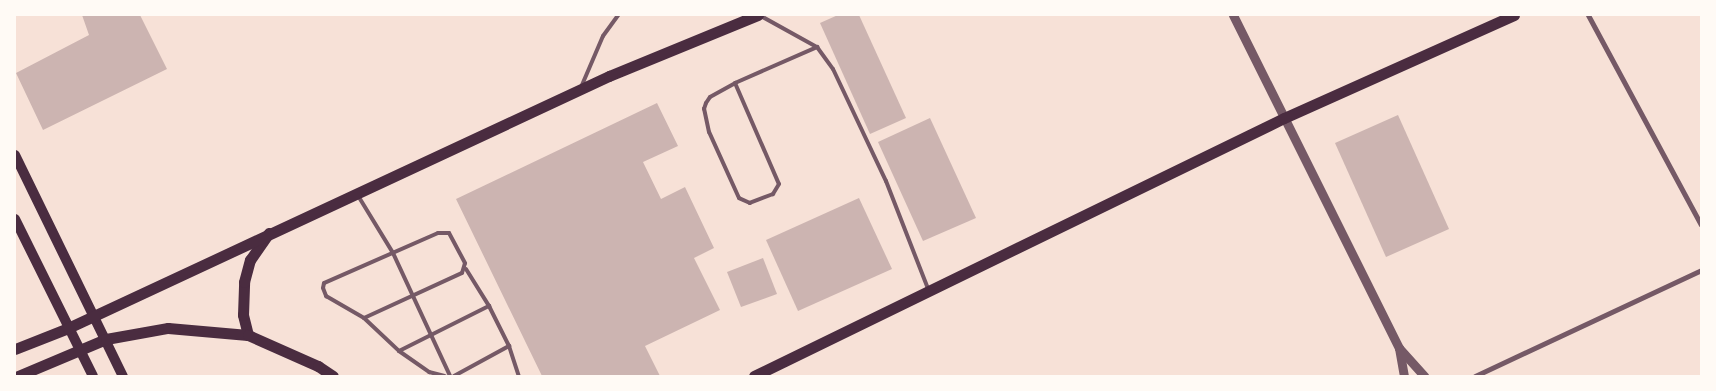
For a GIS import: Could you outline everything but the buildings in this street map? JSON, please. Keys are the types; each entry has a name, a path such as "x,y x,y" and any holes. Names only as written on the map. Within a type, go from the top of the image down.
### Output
{"main road":[{"path":"15,349 68,328 270,232 580,89 758,15"},
{"path":"754,376 770,372 929,291 1284,118 1514,15"},
{"path":"15,155 123,376"},
{"path":"15,219 93,376"},
{"path":"248,336 243,315 244,282 250,260 270,232"},
{"path":"18,376 106,339 168,328 248,336 318,366 333,376"}],"street":[{"path":"1234,15 1399,348 1424,376"},
{"path":"1588,15 1701,226"},
{"path":"1475,376 1701,270"},
{"path":"1399,348 1404,376"}],"lane":[{"path":"580,89 603,36 618,15"},
{"path":"758,15 817,47 833,69 886,181 929,291"},
{"path":"736,84 779,184 773,194 750,203 740,198 709,132 704,109 710,97 736,84 817,47"},
{"path":"356,192 393,253 452,376 509,346"},
{"path":"445,376 429,372 399,351 364,318 326,296 324,283 444,232 449,233 509,346 519,376"},
{"path":"364,318 466,268"},
{"path":"399,351 431,333 489,306"}]}
